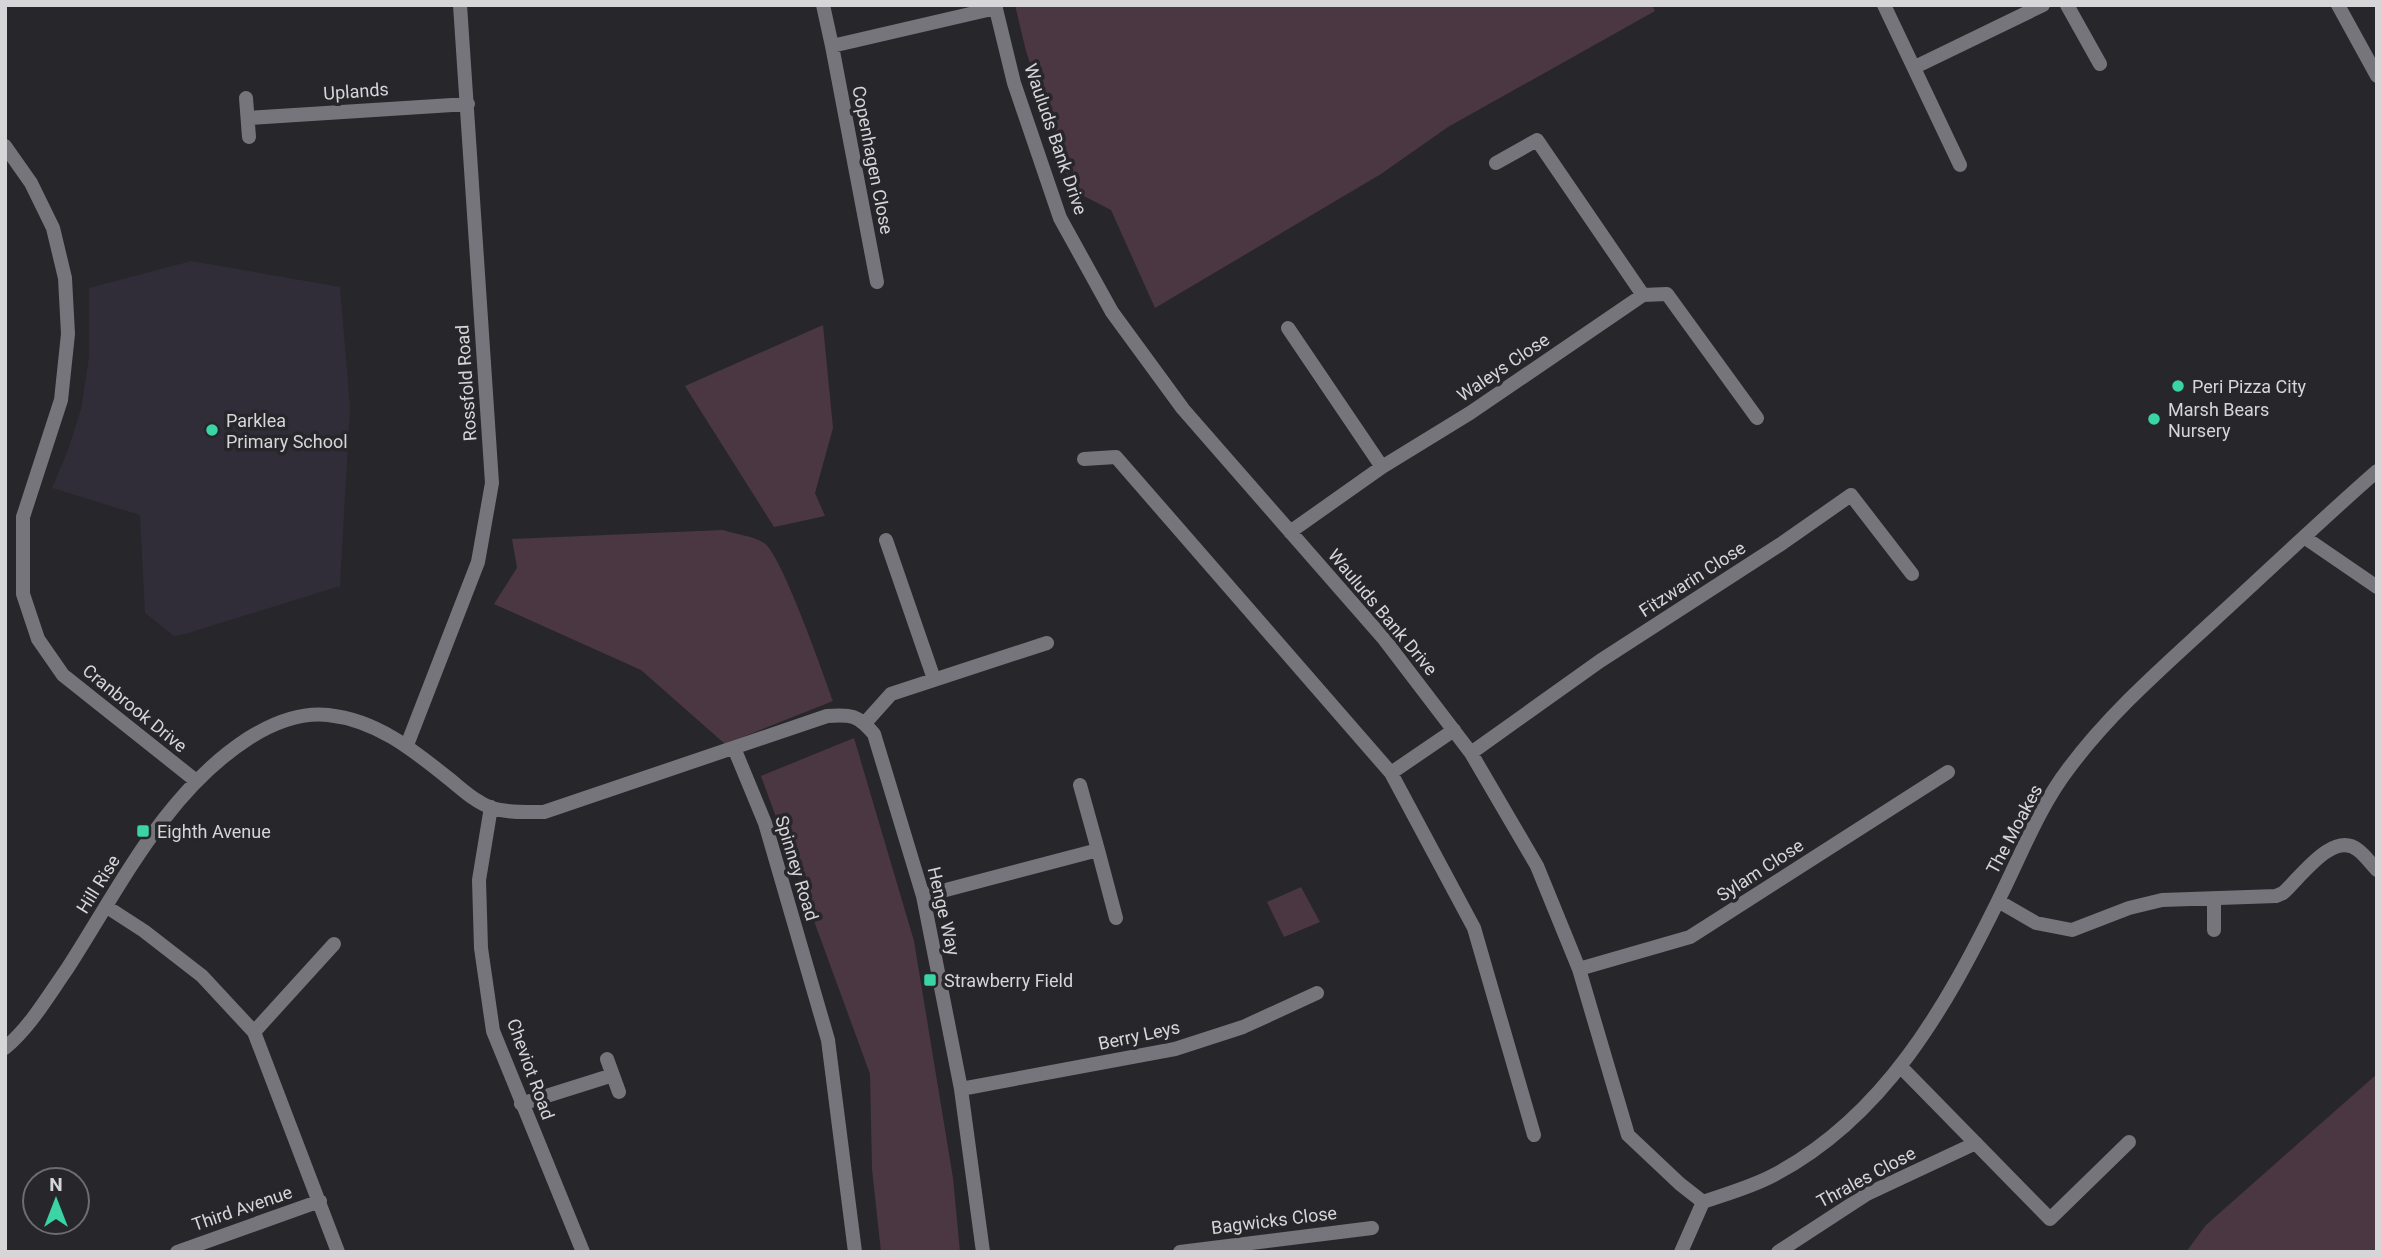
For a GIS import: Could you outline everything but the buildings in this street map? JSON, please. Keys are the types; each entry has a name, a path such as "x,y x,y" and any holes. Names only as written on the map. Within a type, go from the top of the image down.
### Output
{"street":[{"name":"Rossfold Road","path":"407,745 478,562 492,483 460,5"},
{"name":"Copenhagen Close","path":"823,5 877,282"},
{"path":"1884,5 1960,165"},
{"path":"1915,67 2043,5"},
{"path":"2067,5 2100,64"},
{"path":"2338,5 2377,76"},
{"path":"832,46 995,7"},
{"name":"Wauluds Bank Drive","path":"995,7 1014,83 1060,218 1112,312 1183,409 1384,639 1471,753 1537,866 1579,970 1628,1135 1703,1202"},
{"path":"246,97 249,137"},
{"name":"Uplands","path":"248,118 468,104"},
{"path":"1496,163 1537,139 1643,295 1667,294 1757,418"},
{"name":"Cranbrook Drive","path":"5,146 31,183 53,228 65,278 68,334 61,400 23,517 23,594 38,639 63,675 195,780"},
{"name":"Waleys Close","path":"1290,532 1382,467 1471,413 1643,295"},
{"path":"1288,328 1382,467"},
{"path":"1084,459 1116,457 1322,690 1391,773 1474,928 1534,1135"},
{"name":"The Moakes","path":"1703,1202 1771,1177 1816,1150 1846,1126 1901,1067 1956,982 2034,825 2067,770 2114,713 2377,471"},
{"name":"Fitzwarin Close","path":"1471,753 1600,661 1781,544 1851,495 1912,575"},
{"path":"2304,537 2377,587"},
{"path":"886,540 934,679"},
{"path":"491,807 511,811 544,811 827,716 849,714 865,723 891,694 1047,643"},
{"name":"Hill Rise","path":"5,1048 40,1008 156,829 195,780 225,754 266,727 300,715 328,715 363,722 407,745 471,796 491,807"},
{"name":"Henge Way","path":"865,723 874,734 923,896 961,1088 983,1252"},
{"path":"1391,773 1454,730"},
{"name":"Spinney Road","path":"734,748 765,823 828,1040 855,1252"},
{"name":"Sylam Close","path":"1579,970 1690,937 1948,772"},
{"path":"1080,785 1116,918"},
{"name":"Cheviot Road","path":"491,807 479,880 481,948 493,1031 583,1252"},
{"path":"1998,901 2036,923 2072,930 2129,908 2162,900 2276,896 2283,893 2324,852 2336,845 2344,844 2357,849 2377,870"},
{"path":"923,896 1098,850"},
{"path":"2214,900 2214,930"},
{"path":"107,907 144,931 202,976 254,1032 338,1252"},
{"path":"254,1032 334,944"},
{"name":"Berry Leys","path":"961,1088 1175,1049 1243,1027 1317,993"},
{"path":"607,1059 619,1092"},
{"path":"1901,1067 2049,1219 2129,1142"},
{"path":"521,1104 613,1075"},
{"name":"Thrales Close","path":"1778,1252 1867,1194 1976,1143"},
{"name":"Third Avenue","path":"177,1252 320,1201"},
{"path":"1681,1252 1703,1202"},
{"name":"Bagwicks Close","path":"1180,1252 1372,1228"}],"shaded area":[{"path":"1015,5 1652,5 1655,11 1448,127 1381,174 1155,308 1111,210 1072,190 1026,51"},
{"name":"Parklea Primary School","path":"191,261 340,287 350,407 340,586 174,636 145,613 140,515 52,488 81,409 89,357 89,288"},
{"path":"823,325 833,428 815,493 825,516 774,527 685,386"},
{"path":"723,530 760,541 771,552 802,616 833,701 725,744 641,670 494,604 517,568 512,539"},
{"path":"854,738 914,941 953,1178 960,1252 881,1252 872,1169 870,1074 761,776"},
{"path":"1301,887 1320,922 1284,937 1267,902"},
{"path":"2377,1074 2377,1252 2186,1252 2206,1225"}],"place":[{"name":"Peri Pizza City","path":"2178,386"},
{"name":"Marsh Bears Nursery","path":"2154,419"},
{"name":"Parklea Primary School","path":"212,430"},
{"name":"Eighth Avenue","path":"143,831"},
{"name":"Strawberry Field","path":"930,980"}]}
